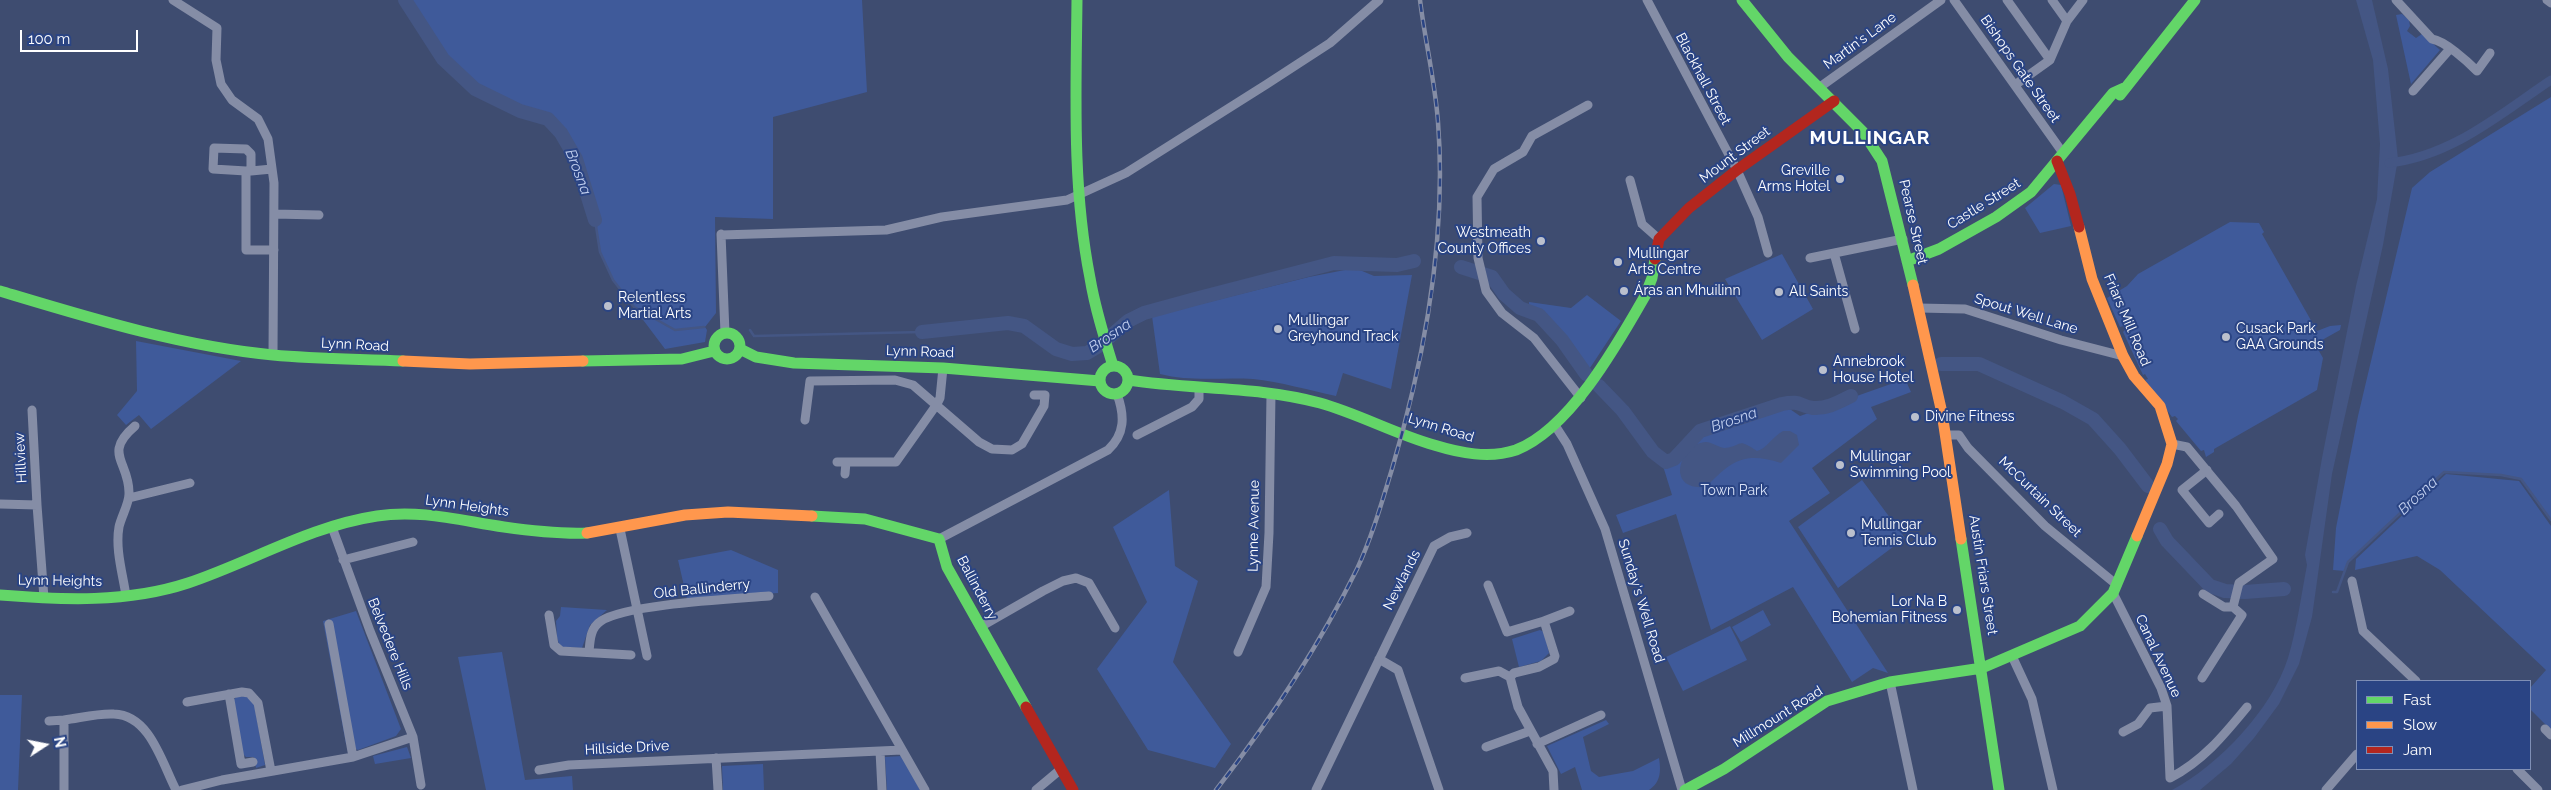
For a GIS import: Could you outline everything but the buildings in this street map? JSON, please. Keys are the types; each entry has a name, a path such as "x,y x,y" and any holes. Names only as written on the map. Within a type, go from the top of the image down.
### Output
{"street":[{"path":"173,0 217,28 216,60 221,84 232,100 258,119 268,139 272,169 274,214 273,355"},
{"path":"1078,0 1075,96 1078,196 1089,282 1102,336 1113,366 1126,371 1129,380 1125,389 1117,394 1108,393 1100,381 1102,373 1113,366"},
{"path":"725,333 721,235 886,230 942,217 1066,200 1078,196 1126,173 1330,43 1379,0"},
{"name":"Blackhall Street","path":"1646,0 1737,170 1758,218 1768,253"},
{"name":"Pearse Street","path":"1742,0 1788,57 1820,86 1863,132 1882,162 1903,239 1932,366"},
{"name":"Martin's Lane","path":"1820,86 1941,0"},
{"name":"Bishops Gate Street","path":"1954,0 2016,85 2060,157"},
{"path":"2007,0 2050,60"},
{"path":"2052,0 2067,21"},
{"path":"2016,85 2050,60 2067,21 2082,0"},
{"name":"Castle Street","path":"1907,261 1940,249 1996,217 2031,192 2060,157 2076,146 2118,98 2195,0"},
{"path":"2396,0 2432,39 2440,40 2450,50 2461,55 2477,71 2490,53"},
{"path":"2548,0 2551,3"},
{"path":"2413,91 2450,50"},
{"name":"Mount Street","path":"1659,239 1689,208 1737,170 1834,101"},
{"path":"1581,398 1534,338 1502,314 1486,291 1478,258 1477,197 1494,169 1524,152 1532,136 1588,105"},
{"path":"272,169 251,171 251,154 246,149 214,148 213,170 246,171 246,250 274,250"},
{"name":"Friars Mill Road","path":"2060,157 2092,279 2123,356 2134,376 2160,406 2172,444"},
{"path":"1630,180 1642,224 1659,239"},
{"path":"274,214 319,215"},
{"name":"Lynn Road","path":"1129,380 1199,390 1271,394 1322,403 1431,443 1471,454 1491,455 1507,452 1541,438 1556,427 1581,398 1645,296 1652,278 1659,239"},
{"path":"1810,258 1903,239"},
{"path":"1834,253 1855,328"},
{"name":"Lynn Road","path":"0,291 98,320 173,339 273,355 470,364 682,359 714,351"},
{"name":"Spout Well Lane","path":"1919,308 1965,309 2061,340 2123,356"},
{"path":"725,333 736,336 740,342 740,350 736,357 729,360 718,357 714,351 716,339 725,333"},
{"name":"Lynn Road","path":"740,350 756,357 794,363 943,368 1100,381"},
{"name":"Austin Friars Street","path":"1932,366 1946,435 1999,790"},
{"path":"845,474 841,462 896,462 940,398 943,368"},
{"path":"805,420 810,381 895,380 914,385 979,442 992,449 1012,450 1022,444 1044,406 1045,395 1034,395"},
{"path":"1142,429 1192,407 1199,399 1199,390"},
{"path":"939,539 1108,450 1117,441 1122,430 1122,414 1117,394"},
{"name":"Lynne Avenue","path":"1238,652 1266,586 1270,533 1271,394"},
{"name":"Hillview","path":"32,410 44,598"},
{"path":"126,596 119,529 123,509 129,498 129,487 119,455 119,444 122,437 135,426"},
{"name":"Sunday's Well Road","path":"1556,427 1568,444 1605,529 1684,790"},
{"name":"McCurtain Street","path":"1946,435 1959,434 1968,448 2045,526 2110,581 2115,589"},
{"path":"1982,668 2080,626 2115,589 2156,492 2167,464 2172,444 2187,447 2236,506 2273,559 2239,583 2232,607"},
{"path":"2207,470 2182,490 2209,523 2219,514"},
{"path":"129,498 190,483"},
{"name":"Hillview","path":"0,504 37,505"},
{"name":"Lynn Heights","path":"0,595 80,599 126,596 159,590 188,581 332,526 358,519 399,514 427,514 540,532 594,533 685,515 728,512 865,519 939,539"},
{"name":"Belvedere Hills","path":"332,526 343,560 412,737 422,785"},
{"name":"Old Ballinderry","path":"620,529 646,656"},
{"name":"Newlands","path":"1316,790 1434,546 1450,537 1467,533"},
{"name":"Ballinderry","path":"939,539 947,567 1073,790"},
{"path":"343,560 413,542"},
{"path":"980,627 1043,591 1063,581 1076,578 1089,583 1115,628"},
{"path":"2352,581 2363,631 2415,680"},
{"path":"1488,585 1507,632 1570,611"},
{"name":"Canal Avenue","path":"2115,589 2161,688 2167,706 2170,778 2189,768 2220,740 2247,708"},
{"path":"2202,678 2242,615 2232,607 2224,607 2203,594"},
{"name":"Old Ballinderry","path":"638,610 768,596"},
{"path":"815,597 925,790"},
{"path":"589,652 591,632 600,622 613,616 638,610"},
{"path":"549,615 554,645 561,651 631,654"},
{"path":"1510,677 1521,670 1539,667 1554,658 1544,621"},
{"path":"329,624 353,757"},
{"path":"2012,656 2032,699 2054,790"},
{"path":"1379,659 1398,670 1439,790"},
{"name":"Millmount Road","path":"1684,790 1724,769 1827,701 1890,682 1982,668"},
{"path":"1465,678 1499,671 1510,677 1518,707 1552,771 1554,790"},
{"path":"1890,682 1913,790"},
{"path":"187,702 229,694 249,693 258,703 271,771"},
{"path":"229,694 241,764 253,762"},
{"path":"2123,732 2138,724 2150,708 2167,706"},
{"path":"49,721 115,714 134,718 146,730 176,790"},
{"path":"1537,744 1602,715"},
{"path":"64,720 64,790"},
{"path":"1486,748 1530,731"},
{"path":"182,790 214,786 271,771 353,757 412,737"},
{"name":"Hillside Drive","path":"539,770 569,765 902,750"},
{"path":"880,751 882,790"},
{"path":"2326,790 2356,755"},
{"path":"716,758 718,790"},
{"path":"1036,790 1061,769"},
{"path":"2518,770 2538,790"}],"green space":[{"path":"405,0 862,0 867,92 773,117 773,219 715,217 716,313 705,327 707,330 705,342 665,349 613,280 600,252 595,220 576,159 561,133 548,119 520,111 475,89 443,59"},
{"path":"2402,14 2409,20 2410,26 2407,31 2416,38 2422,34 2440,50 2411,84 2396,15"},
{"path":"2551,97 2551,520 2521,479 2501,475 2444,472 2348,562 2345,571 2333,570 2336,528 2358,416 2412,188 2430,172"},
{"path":"2054,184 2061,185 2071,226 2040,233 2025,208"},
{"name":"Cusack Park GAA Grounds","path":"2230,222 2259,223 2264,232 2262,234 2317,331 2330,326 2341,325 2340,330 2315,344 2323,358 2317,390 2214,449 2214,452 2206,457 2204,450 2201,451 2176,421 2178,419 2175,416 2172,417 2145,380 2148,379 2145,374 2143,375 2123,332 2125,330 2123,326 2120,327 2107,298 2127,286 2138,274"},
{"path":"1782,254 1813,309 1762,340 1725,279"},
{"name":"Mullingar Greyhound Track","path":"1355,268 1374,276 1412,275 1391,389 1343,373 1336,396 1253,379 1195,379 1160,374 1152,316 1309,277"},
{"path":"1587,295 1621,321 1586,374 1554,329 1538,315 1529,311 1529,302 1571,308"},
{"path":"136,341 241,361 151,429 139,415 126,425 117,415 137,391"},
{"name":"Town Park","path":"1905,379 1911,392 1871,407 1877,419 1812,468 1830,493 1789,521 1888,673 1873,668 1852,682 1793,587 1711,630 1676,514 1623,533 1616,515 1672,495 1663,466 1677,459 1705,433 1784,405 1800,416"},
{"path":"2446,474 2519,481 2551,526 2551,730 2531,710 2531,687 2546,670 2440,570 2417,556 2355,570 2356,559"},
{"name":"Mullingar Tennis Club","path":"1862,480 1905,538 1838,588 1798,527"},
{"path":"1169,490 1175,566 1198,581 1173,662 1231,744 1215,768 1148,750 1097,669 1147,602 1113,527"},
{"path":"731,550 778,570 778,593 687,599 678,560"},
{"path":"561,607 607,610 590,625 582,648 560,647 557,638 556,621 560,616"},
{"path":"1763,610 1771,625 1741,642 1732,627"},
{"path":"356,611 401,729 396,736 358,750 346,744 323,621"},
{"path":"1730,626 1747,660 1683,691 1666,657"},
{"path":"1540,630 1544,632 1549,653 1541,661 1519,667 1512,639"},
{"path":"502,652 525,780 572,776 573,790 486,790 458,657"},
{"path":"0,695 22,695 18,790 0,790"},
{"path":"246,696 254,703 265,765 256,768 254,757 246,757 243,754 233,701 236,697"},
{"path":"1606,720 1609,724 1583,737 1591,771 1599,777 1633,771 1659,758 1658,780 1649,790 1582,790 1575,767 1561,774 1547,746"},
{"path":"407,747 411,758 375,764 373,756"},
{"path":"902,756 920,790 887,790 885,757"},
{"path":"763,764 764,790 723,790 722,766"}],"shaded area":[{"path":"2356,0 2372,0 2388,69 2398,159 2383,245 2332,474 2312,617 2299,664 2279,704 2254,738 2231,764 2200,790 2172,790 2208,766 2242,734 2257,716 2270,697 2280,677 2288,658 2294,635 2307,565 2305,555 2322,458 2356,286 2377,199 2380,144 2373,60"},
{"path":"1783,431 1790,431 1797,435 1799,445 1781,463 1748,458 1731,465 1706,487 1693,486 1685,482 1681,475 1680,466 1684,458 1689,450 1697,444 1708,442 1725,448 1742,443 1757,451"}],"waterway":[{"name":"Brosna","path":"405,0 443,59 475,89 520,111 548,119 561,133 576,159 595,220"},
{"path":"2389,163 2412,159 2454,143 2474,132 2551,80"},
{"name":"Brosna","path":"595,220 600,252 613,280 634,307 675,330 704,327"},
{"name":"Brosna","path":"922,332 1008,323 1024,326 1056,349 1072,354 1087,353 1099,346 1128,321 1144,313 1334,263 1397,265 1414,261"},
{"name":"Brosna","path":"1461,267 1492,277 1504,294 1520,308 1539,315 1562,340 1586,374"},
{"name":"Brosna","path":"750,330 754,336 922,332"},
{"name":"Brosna","path":"1941,364 1979,364 2063,402 2093,419 2120,449 2148,486"},
{"name":"Brosna","path":"1599,386 1623,411 1653,452 1666,462 1674,459 1700,431 1782,404 1796,403 1818,408 1833,405 1851,396"},
{"name":"Brosna","path":"2333,592 2337,592 2348,562 2444,472 2501,475 2521,479 2551,520"},
{"name":"Brosna","path":"2160,529 2167,541 2210,586 2225,591 2245,592 2284,589"}],"railway":[{"path":"1216,790 1256,737 1292,683 1342,599 1372,532 1404,427 1431,297 1439,210 1438,122 1435,91 1420,0"}],"traffic: fast":[{"path":"1077,0 1076,139 1080,209 1092,289 1113,366"},
{"path":"1742,0 1788,57 1863,132 1882,161 1913,285"},
{"path":"2120,95 2195,0"},
{"path":"1907,261 1939,249 1996,217 2031,192 2113,93 2124,88"},
{"path":"1129,380 1249,391 1297,398 1320,403 1444,448 1475,454 1506,453 1516,450 1536,439 1555,424 1590,384 1621,338 1645,296 1652,278 1655,259"},
{"path":"0,291 135,330 238,351 289,356 403,361"},
{"path":"727,333 736,337 740,346 736,355 727,359 718,355 714,346 718,337 727,333"},
{"path":"740,349 756,357 794,363 943,368 1100,381"},
{"path":"583,361 682,359 714,351"},
{"path":"1114,366 1124,370 1128,380 1124,390 1114,394 1104,390 1100,380 1104,370 1114,366"},
{"path":"0,595 71,599 142,594 188,583 211,575 281,545 328,528 352,521 393,514 425,515 535,531 587,533"},
{"path":"812,516 865,519 939,539 947,567 1026,707"},
{"path":"1685,790 1724,769 1827,701 1890,682 1982,668 2080,626 2113,593 2137,536"},
{"path":"1961,539 1999,790"}],"traffic: slow":[{"path":"2079,227 2092,279 2123,356 2134,376 2160,406 2172,444 2167,464 2137,536"},
{"path":"1913,285 1942,413 1961,539"},
{"path":"403,361 470,364 583,361"},
{"path":"587,533 685,515 728,512 812,516"}],"traffic: jam":[{"path":"1655,259 1659,239 1689,208 1737,170 1834,101"},
{"path":"2057,161 2070,194 2079,227"},
{"path":"1026,707 1073,790"}],"place":[{"name":"Greville Arms Hotel","path":"1840,179"},
{"name":"Westmeath County Offices","path":"1541,241"},
{"name":"Mullingar Arts Centre","path":"1618,262"},
{"name":"Áras an Mhuilinn","path":"1624,291"},
{"name":"All Saints","path":"1779,292"},
{"name":"Relentless Martial Arts","path":"608,306"},
{"name":"Mullingar Greyhound Track","path":"1278,329"},
{"name":"Cusack Park GAA Grounds","path":"2226,337"},
{"name":"Annebrook House Hotel","path":"1823,370"},
{"name":"Divine Fitness","path":"1915,417"},
{"name":"Mullingar Swimming Pool","path":"1840,465"},
{"name":"Mullingar Tennis Club","path":"1851,533"},
{"name":"Lor Na B Bohemian Fitness","path":"1957,610"}],"district":[{"name":"MULLINGAR","path":"1870,138"}]}
